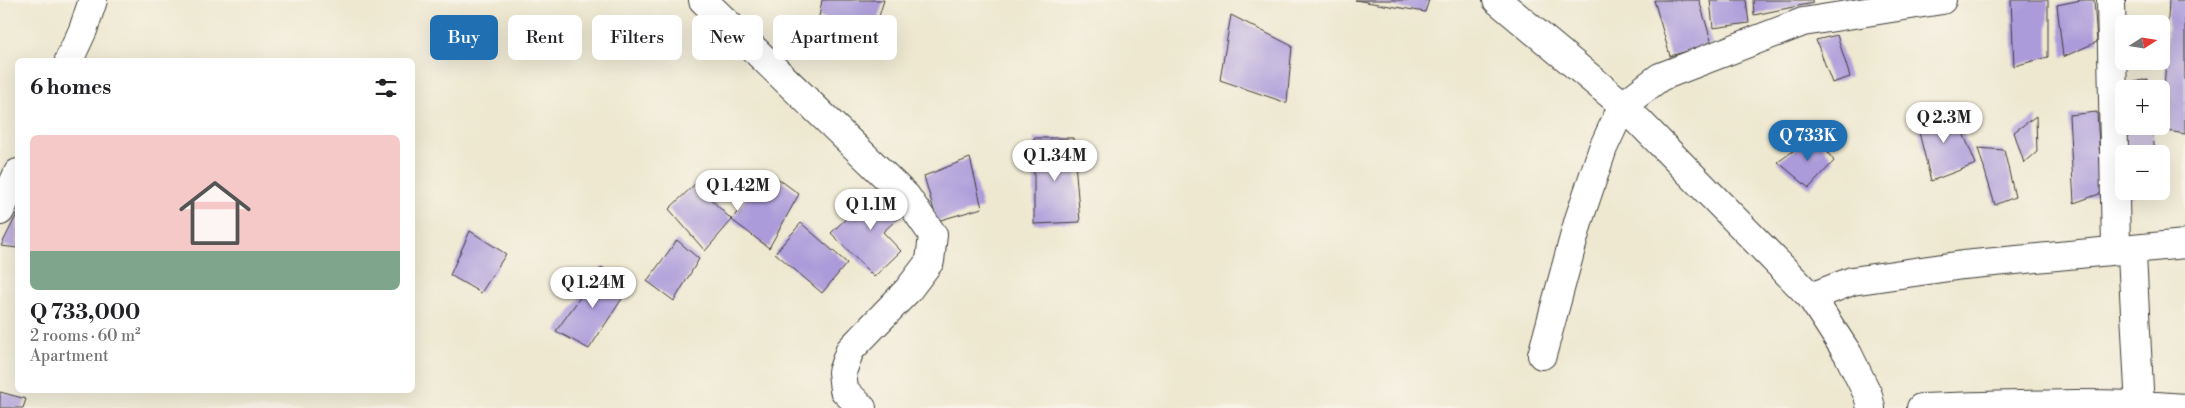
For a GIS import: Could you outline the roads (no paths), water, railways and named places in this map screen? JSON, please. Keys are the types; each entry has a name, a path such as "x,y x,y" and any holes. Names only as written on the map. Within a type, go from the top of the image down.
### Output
{"street":[{"path":"70,58 83,30 93,0"},
{"path":"703,0 906,196 933,235 930,260 908,290 850,350 842,372 844,390 862,408"},
{"path":"1497,0 1623,105 1811,297 1848,354 1868,395 1870,408"},
{"path":"1542,355 1579,219 1604,148 1623,105 1660,77 1804,22 1942,0"},
{"path":"2111,0 2116,248"},
{"path":"0,212 15,180"},
{"path":"1811,297 1852,281 1963,265 2116,248 2185,244"},
{"path":"2116,248 2132,255 2139,406"},
{"path":"1921,408 2009,405 2185,408"}]}
